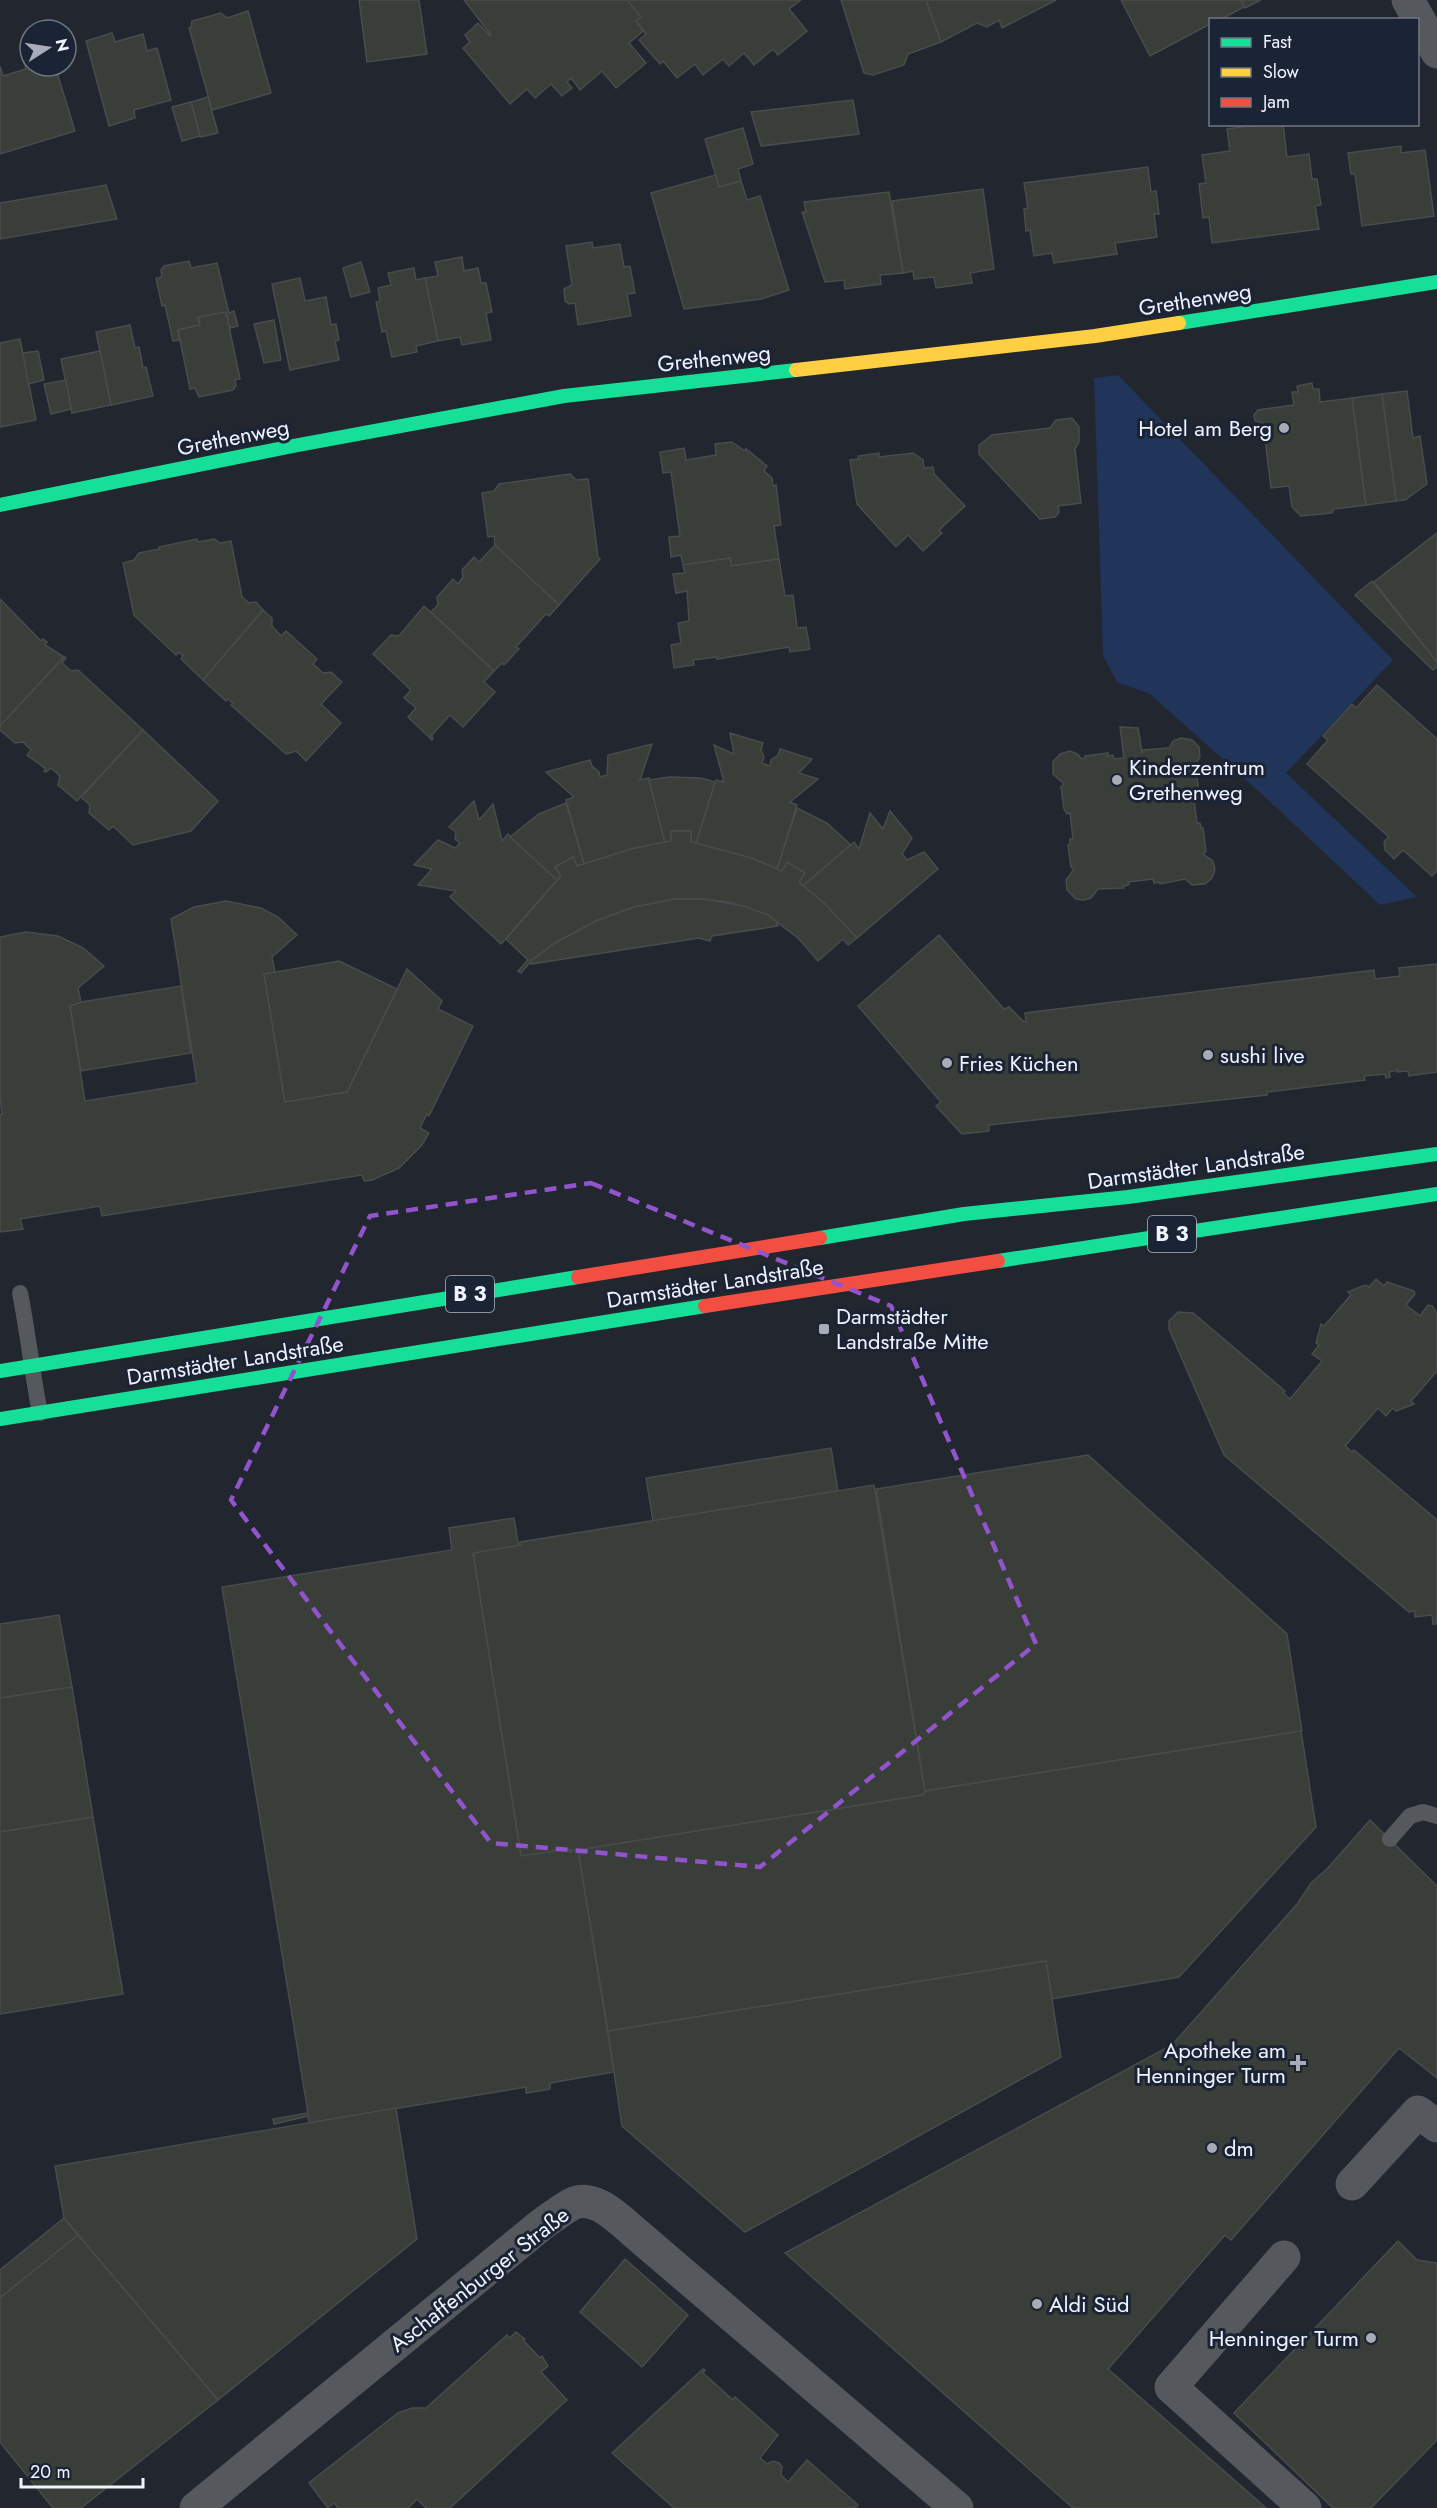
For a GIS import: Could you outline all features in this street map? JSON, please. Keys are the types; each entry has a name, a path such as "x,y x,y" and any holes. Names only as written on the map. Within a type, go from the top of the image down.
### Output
{"main road":[{"name":"Grethenweg","path":"0,504 293,446 564,396 1095,336 1437,282"},
{"name":"Darmstädter Landstraße","path":"0,1371 964,1214 1128,1197 1437,1154"},
{"name":"Darmstädter Landstraße","path":"0,1419 810,1289 1437,1194"}],"street":[{"path":"1408,0 1418,18"},
{"path":"1419,20 1437,52"},
{"path":"1352,2184 1419,2112 1437,2126"},
{"name":"Aschaffenburger Straße","path":"196,2508 541,2225 572,2204 584,2202 596,2203 634,2232 957,2508"},
{"path":"1284,2257 1171,2387 1305,2508"}],"lane":[{"path":"20,1293 27,1330 30,1365 40,1413"},
{"path":"1390,1839 1410,1816 1423,1812 1437,1816"}],"highlighted area":[{"path":"591,1183 891,1306 1036,1644 760,1867 491,1843 231,1500 370,1216"}],"shaded area":[{"path":"1118,375 1393,660 1286,773 1417,897 1380,905 1265,797 1150,694 1117,682 1103,656 1094,378"}],"building":[{"path":"359,0 419,0 427,54 367,62"},
{"path":"464,0 627,0 641,17 636,21 643,31 629,43 646,63 616,88 602,71 580,90 571,78 567,82 572,88 562,96 551,84 535,98 527,89 510,104 463,48 470,42 465,35 478,23 491,35"},
{"path":"627,0 801,0 789,9 807,31 778,55 773,49 754,65 744,53 729,66 723,59 703,75 695,64 677,78 663,61 660,64 639,40 646,34 636,21 641,17"},
{"path":"841,0 926,0 941,42 908,54 904,65 873,75 864,73"},
{"path":"926,0 1056,0 1002,28 999,20 987,27 977,23 941,42"},
{"path":"1121,0 1241,0 1244,7 1224,18 1209,18 1209,25 1150,56"},
{"path":"1241,0 1261,0 1245,8"},
{"path":"248,11 271,93 212,110 189,28 192,21 221,13 227,18"},
{"path":"112,33 115,42 143,34 147,51 157,48 171,100 134,110 135,118 109,126 86,41"},
{"path":"0,66 3,76 18,71 18,78 59,78 75,131 0,154"},
{"path":"208,97 218,133 200,137 191,102"},
{"path":"853,100 859,134 761,146 751,112"},
{"path":"191,102 200,136 182,141 172,107"},
{"path":"1283,126 1287,157 1309,154 1312,179 1317,179 1321,205 1315,206 1319,229 1212,243 1209,217 1203,218 1199,184 1206,183 1202,155 1230,151 1227,129"},
{"path":"743,128 753,164 738,169 741,181 719,187 705,139"},
{"path":"1401,146 1401,153 1425,150 1434,216 1362,226 1355,174 1351,174 1348,153"},
{"path":"1148,167 1151,192 1156,191 1159,214 1154,214 1157,237 1115,243 1117,254 1054,263 1052,253 1034,256 1030,230 1026,231 1024,209 1028,208 1024,183"},
{"path":"716,175 719,187 741,181 747,200 760,196 789,290 761,299 684,309 651,193"},
{"path":"106,185 117,219 0,239 0,203"},
{"path":"983,189 994,269 970,273 972,283 936,288 934,277 914,279 913,271 903,273 892,201"},
{"path":"889,192 903,273 880,275 881,284 845,289 844,280 825,282 802,212 806,212 804,202"},
{"path":"592,242 593,248 620,244 624,267 630,266 635,293 627,294 631,316 578,325 575,303 569,304 565,301 564,289 572,285 566,246"},
{"path":"462,257 464,271 478,268 481,283 486,283 492,312 486,313 491,340 462,345 460,337 438,341 425,278 438,276 435,262"},
{"path":"189,261 191,268 217,263 229,313 234,311 238,326 230,328 226,312 198,317 200,325 178,330 180,340 173,341 156,278 162,277 161,270 164,266"},
{"path":"361,262 370,292 351,297 343,268"},
{"path":"414,268 416,280 425,278 438,341 416,346 417,352 392,357 386,331 382,332 376,302 380,301 378,288 391,285 388,273"},
{"path":"300,278 305,301 326,297 331,325 336,324 339,340 335,341 339,360 290,370 272,284"},
{"path":"226,312 240,379 235,380 236,386 233,390 199,397 195,388 190,389 178,330 200,325 198,317"},
{"path":"274,320 281,360 264,363 254,324"},
{"path":"130,325 135,348 139,347 143,368 146,367 153,396 111,405 96,332"},
{"path":"20,339 36,420 0,427 0,343"},
{"path":"38,351 44,380 28,384 23,353"},
{"path":"100,351 111,405 72,413 61,359"},
{"path":"66,380 71,409 51,414 44,384"},
{"path":"1312,383 1313,389 1319,389 1320,402 1352,398 1366,505 1334,509 1332,513 1301,516 1292,507 1289,486 1271,488 1263,423 1255,421 1254,415 1258,410 1294,405 1292,392 1298,392 1297,386"},
{"path":"1407,391 1413,438 1420,436 1427,484 1405,500 1396,501 1382,394"},
{"path":"1382,394 1396,501 1366,505 1352,398"},
{"path":"1072,418 1079,427 1079,442 1075,449 1081,503 1058,506 1059,512 1055,517 1040,519 979,454 979,445 992,435 1050,428 1056,420"},
{"path":"732,442 745,451 746,449 767,466 764,471 772,478 773,486 776,485 781,525 774,526 779,559 731,566 730,558 683,565 681,555 671,557 669,537 680,536 671,472 663,473 660,452 684,448 686,460 716,455 715,444"},
{"path":"879,453 879,457 913,453 923,460 924,468 933,467 934,474 965,506 939,530 942,533 923,551 908,535 896,547 857,504 850,460 859,459 858,456"},
{"path":"570,474 576,480 588,479 600,559 559,605 495,545 494,536 488,537 482,493 494,491 499,484"},
{"path":"1437,533 1437,662 1374,582"},
{"path":"197,539 198,542 214,539 220,543 231,541 242,597 249,603 256,602 263,610 203,680 181,659 183,656 179,652 176,655 134,615 123,563 134,560 139,553"},
{"path":"495,545 559,605 549,616 546,614 516,647 519,649 504,665 502,663 494,671 431,612 438,605 437,597 453,579 458,584 463,577 462,570 474,557 479,562"},
{"path":"730,558 731,566 779,559 785,596 793,595 797,628 806,627 810,649 790,652 789,647 717,659 717,657 693,660 694,665 674,668 671,645 681,643 678,623 689,621 687,591 676,593 673,574 685,573 683,565"},
{"path":"1372,581 1437,662 1437,667 1433,670 1355,595"},
{"path":"0,599 41,641 43,639 47,642 45,645 64,657 0,726"},
{"path":"424,606 494,671 484,682 495,692 463,727 450,715 431,736 432,740 408,717 416,708 404,698 411,690 373,654 391,635 399,636"},
{"path":"263,610 272,618 272,626 281,636 286,631 317,659 313,664 323,673 331,672 342,682 321,704 341,723 306,761 296,751 286,754 231,705 233,703 228,699 226,701 203,680"},
{"path":"64,657 66,658 62,663 71,671 78,670 143,730 77,801 58,785 60,776 51,768 44,771 46,769 27,755 31,750 23,742 15,743 0,730 0,726"},
{"path":"1377,685 1437,739 1437,871 1432,876 1403,850 1394,859 1385,850 1384,842 1389,837 1307,764 1328,740 1323,736 1352,704 1356,708"},
{"path":"1120,727 1138,728 1142,752 1143,750 1169,748 1173,741 1181,738 1192,740 1199,747 1200,757 1193,768 1193,771 1196,771 1199,793 1196,793 1197,798 1194,799 1197,823 1200,823 1203,828 1206,851 1203,854 1213,861 1215,870 1212,878 1205,884 1192,885 1185,879 1160,884 1159,882 1154,883 1153,879 1128,882 1129,885 1123,886 1124,888 1098,889 1091,898 1084,900 1076,899 1067,890 1066,880 1074,869 1071,867 1068,845 1070,839 1073,839 1070,813 1067,814 1064,809 1061,787 1064,784 1053,774 1053,762 1060,754 1070,751 1082,759 1085,756 1108,753 1107,756 1113,755 1114,759 1124,758"},
{"path":"143,730 218,801 191,831 133,845 113,826 109,830 89,813 90,805 81,797"},
{"path":"730,733 763,743 762,763 770,766 771,760 778,755 780,749 812,759 799,773 818,779 790,802 797,805 777,869 751,858 696,843 716,780 724,782 714,745 734,754"},
{"path":"652,744 640,780 649,778 665,843 635,848 584,864 566,800 574,797 546,772 590,760 600,777 607,775 608,755"},
{"path":"669,777 701,778 715,782 696,843 691,842 691,831 671,831 671,841 665,843 649,780"},
{"path":"474,801 479,820 493,804 502,841 508,834 557,880 501,944 450,897 456,891 418,885 432,869 414,865 438,840 455,848 460,843 455,839 456,832 449,827"},
{"path":"566,803 584,864 577,866 573,857 555,867 561,876 557,880 510,837 539,814"},
{"path":"797,808 827,823 851,845 803,886 799,882 805,873 787,862 782,871 777,869"},
{"path":"890,811 912,838 902,854 907,860 924,852 938,869 857,938 824,903 803,886 854,842 859,849 870,813 883,829"},
{"path":"671,831 691,831 691,842 751,858 782,871 787,862 805,873 799,882 824,903 857,938 848,945 843,939 818,961 799,939 768,915 729,902 675,899 634,907 596,921 555,943 531,961 521,973 518,971 528,960 506,939 561,876 555,867 573,857 577,866 635,848 671,841"},
{"path":"675,899 703,899 744,906 768,915 776,921 778,926 712,936 710,941 699,938 531,964 531,961 555,943 596,921 634,907"},
{"path":"226,901 261,908 278,917 297,935 272,957 275,972 264,974 285,1102 347,1092 407,969 442,1001 438,1009 473,1026 429,1116 427,1114 420,1128 429,1133 422,1145 399,1168 372,1180 364,1181 362,1175 102,1216 100,1206 20,1219 23,1229 0,1232 0,1114 2,1114 0,1098 0,937 26,932 58,936 83,948 104,966 78,988 81,1003 70,1006 85,1101 197,1083 171,919 194,907"},
{"path":"939,935 1004,1009 1009,1007 1026,1022 1025,1013 1374,970 1375,979 1400,976 1399,968 1437,964 1437,1072 1409,1076 1408,1071 1397,1072 1398,1070 1389,1072 1390,1077 1386,1078 1385,1074 1364,1076 1365,1080 1267,1092 1267,1095 989,1125 989,1131 962,1134 936,1106 941,1102 858,1006"},
{"path":"339,961 397,989 347,1092 285,1102 264,974"},
{"path":"181,986 191,1053 81,1071 70,1006 81,1002"},
{"path":"1376,1279 1384,1286 1387,1282 1414,1291 1415,1294 1406,1305 1420,1316 1428,1305 1432,1306 1437,1313 1437,1371 1411,1401 1414,1404 1396,1411 1393,1408 1386,1416 1378,1408 1345,1446 1352,1452 1354,1450 1437,1520 1437,1624 1433,1624 1432,1615 1415,1617 1415,1611 1409,1612 1224,1455 1169,1329 1169,1321 1178,1312 1193,1313 1285,1391 1283,1393 1290,1399 1322,1361 1312,1354 1319,1345 1316,1343 1321,1324 1324,1326 1351,1295 1348,1292 1365,1285 1369,1287"},
{"path":"831,1448 838,1491 653,1521 646,1478"},
{"path":"1088,1455 1287,1634 1302,1731 925,1791 876,1489"},
{"path":"874,1485 925,1792 923,1795 571,1850 572,1852 569,1852 569,1849 521,1856 473,1553 519,1545 520,1542"},
{"path":"514,1518 518,1542 521,1545 473,1553 521,1856 569,1849 569,1852 572,1852 571,1850 578,1849 614,2072 550,2083 550,2089 526,2093 526,2087 309,2123 308,2116 274,2124 273,2119 308,2113 222,1587 452,1550 449,1528"},
{"path":"59,1615 72,1687 0,1698 0,1624"},
{"path":"72,1687 93,1817 0,1832 0,1698"},
{"path":"1301,1731 1316,1827 1179,1977 1052,1999 1046,1961 608,2031 578,1850 923,1795 925,1791"},
{"path":"93,1817 123,1994 0,2014 0,1832"},
{"path":"1370,1820 1437,1886 1437,2078 1399,2048 1231,2240 1225,2235 1108,2369 1266,2508 1073,2508 785,2253 1172,2045 1298,1903 1311,1883 1327,1869"},
{"path":"1046,1961 1061,2057 745,2232 622,2126 608,2031"},
{"path":"396,2108 417,2239 218,2400 64,2218 55,2166"},
{"path":"64,2218 78,2235 0,2298 0,2270"},
{"path":"78,2235 218,2400 81,2508 53,2508 0,2442 0,2298"},
{"name":"Henninger Turm","path":"1398,2241 1417,2260 1437,2263 1437,2440 1371,2508 1333,2508 1234,2413"},
{"path":"625,2259 688,2315 642,2367 580,2312"},
{"path":"516,2332 525,2339 523,2340 540,2358 542,2356 548,2366 541,2372 567,2400 450,2508 426,2508 417,2499 408,2508 338,2508 334,2503 328,2508 309,2483 398,2413 412,2408 426,2408 507,2335 510,2338"},
{"path":"703,2369 705,2370 703,2373 733,2400 735,2397 778,2435 760,2458 767,2464 773,2461 779,2463 782,2467 781,2475 788,2482 807,2460 858,2505 855,2508 674,2508 612,2453"}],"traffic: fast":[{"path":"1179,323 1437,282"},
{"path":"0,505 293,446 564,396 796,370"},
{"path":"820,1238 964,1214 1128,1197 1437,1154"},
{"path":"998,1261 1437,1194"},
{"path":"0,1371 578,1277"},
{"path":"0,1419 705,1306"}],"traffic: slow":[{"path":"796,370 1095,336 1179,323"}],"traffic: jam":[{"path":"578,1277 820,1238"},
{"path":"705,1306 998,1261"}],"place":[{"name":"Hotel am Berg","path":"1284,428"},
{"name":"Kinderzentrum Grethenweg","path":"1117,780"},
{"name":"sushi live","path":"1208,1055"},
{"name":"Fries Küchen","path":"947,1063"},
{"name":"Darmstädter Landstraße Mitte","path":"824,1329"},
{"name":"Apotheke am Henninger Turm","path":"1298,2063"},
{"name":"dm","path":"1212,2148"},
{"name":"Aldi Süd","path":"1037,2304"},
{"name":"Henninger Turm","path":"1371,2338"}]}
